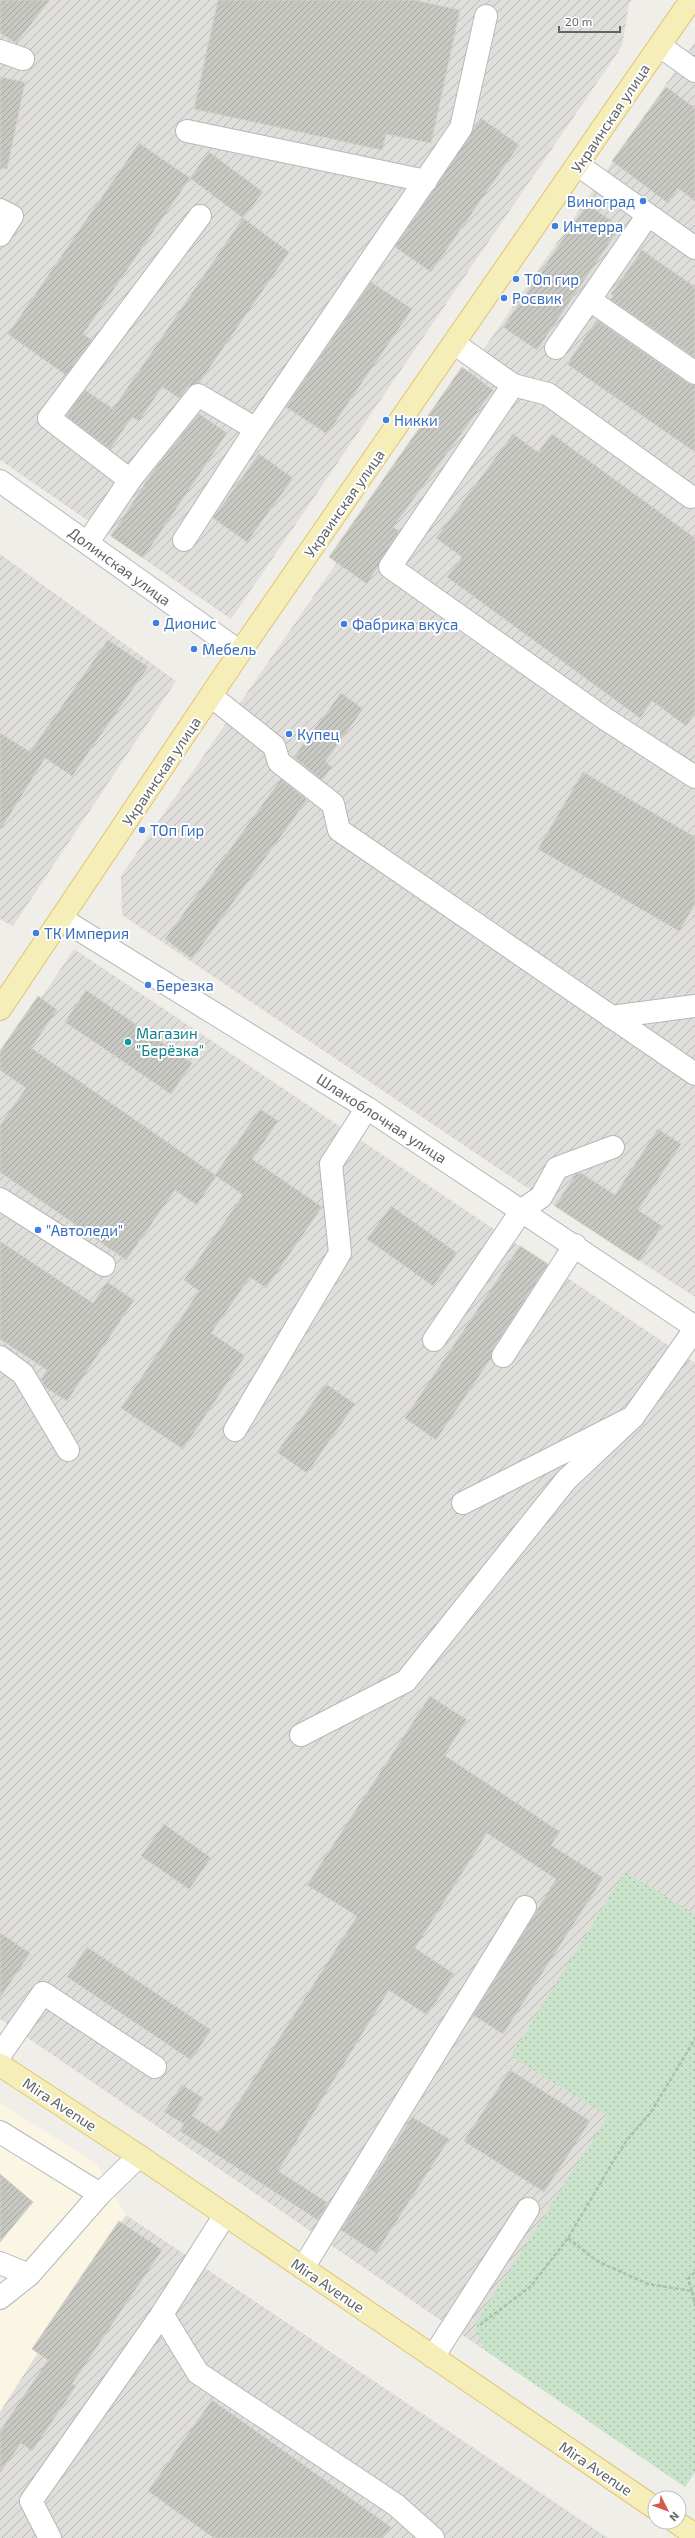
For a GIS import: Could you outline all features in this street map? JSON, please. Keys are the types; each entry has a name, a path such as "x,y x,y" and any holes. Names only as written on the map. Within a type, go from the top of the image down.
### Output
{"main road":[{"name":"Украинская улица","path":"0,1009 62,919 240,652 455,344 691,0"},
{"name":"Mira Avenue","path":"0,2065 139,2156 647,2503"}],"street":[{"path":"184,540 256,429 461,128 486,16"},
{"path":"660,46 695,71"},
{"path":"0,51 23,59"},
{"path":"187,131 426,181"},
{"path":"578,165 695,248"},
{"path":"0,210 12,216 0,235"},
{"path":"556,348 648,215"},
{"path":"130,480 49,418 200,216"},
{"path":"590,300 695,373"},
{"path":"455,344 513,385 548,394 690,497"},
{"path":"513,385 390,567 604,718 692,770"},
{"path":"88,542 130,480 198,395 256,429"},
{"name":"Долинская улица","path":"0,481 88,542 240,652"},
{"path":"211,696 274,746 279,762 333,804 339,830 695,1074"},
{"name":"Шлакоблочная улица","path":"62,919 368,1108 575,1245 695,1328"},
{"path":"612,1017 695,1006"},
{"path":"235,1430 340,1252 331,1164 368,1108"},
{"path":"434,1340 522,1210 542,1197 557,1168 613,1147"},
{"path":"0,1199 104,1265"},
{"path":"503,1356 575,1245"},
{"path":"301,1735 406,1681 566,1480 633,1418 695,1328"},
{"path":"0,1357 23,1374 68,1450"},
{"path":"463,1503 633,1418"},
{"path":"303,2268 525,1907"},
{"path":"0,2055 43,1993 155,2067"},
{"path":"0,2132 100,2194"},
{"path":"0,2298 29,2275 100,2194 139,2156"},
{"path":"433,2357 528,2209"},
{"path":"50,2538 31,2502 162,2314 225,2215"},
{"path":"0,2264 29,2275"},
{"path":"162,2314 198,2373 396,2505 433,2538"}],"path":[{"path":"478,2326 531,2286 568,2238 623,2147 651,2112 695,2039"},
{"path":"568,2238 596,2261 648,2284 692,2290"},
{"path":"695,2272 688,2279 695,2306"}],"shaded area":[{"path":"0,0 632,0 629,4 622,46 231,619 0,460"},
{"path":"695,42 695,1297 541,1197 122,915 121,876"},
{"path":"0,554 176,681 13,926 0,919"},
{"path":"74,949 695,1363 695,2472 685,2487 0,2019 0,1060"},
{"path":"0,2103 97,2164 126,2215 0,2412"},
{"path":"126,2215 608,2538 0,2538 0,2412"}],"green space":[{"path":"625,1872 695,1914 695,2472 685,2487 486,2351 476,2332 477,2321 608,2116 511,2056"}],"building":[{"path":"0,0 50,0 16,43 0,33"},
{"path":"218,0 414,0 460,10 431,143 386,134 382,150 194,109"},
{"path":"0,77 25,82 7,169 0,168"},
{"path":"666,87 695,108 695,201 678,188 668,203 612,161"},
{"path":"481,118 519,145 431,272 395,247"},
{"path":"139,143 190,178 83,334 92,340 66,375 8,334"},
{"path":"209,152 263,192 243,218 190,178"},
{"path":"587,204 620,227 537,350 503,327"},
{"path":"243,218 289,252 199,383 188,387 179,398 162,387 139,421 132,417 110,449 66,416 85,390 113,409"},
{"path":"642,250 695,287 695,358 611,300 614,296 611,294"},
{"path":"371,282 412,309 327,434 286,407"},
{"path":"597,320 688,383 695,385 695,452 567,364"},
{"path":"462,367 493,390 393,527 399,531 367,584 329,557"},
{"path":"199,414 227,433 143,558 111,536 154,470"},
{"path":"513,434 538,452 552,434 695,538 695,714 686,726 652,701 640,718 447,577 462,557 436,538"},
{"path":"259,454 293,478 247,542 213,518"},
{"path":"108,640 148,667 72,776 45,758 0,830 0,733 30,752"},
{"path":"341,693 363,709 325,762 332,767 322,780 294,757"},
{"path":"583,772 695,837 695,904 679,931 538,849"},
{"path":"281,779 307,800 192,959 165,939"},
{"name":"Магазин \"Берёзка\"","path":"86,990 192,1063 171,1094 65,1022"},
{"path":"38,996 57,1010 31,1048 215,1175 260,1109 278,1121 252,1159 322,1207 266,1288 250,1277 211,1333 245,1356 183,1449 121,1408 199,1291 184,1280 243,1195 216,1176 197,1205 175,1190 126,1260 0,1172 0,1125 26,1088 0,1070 0,1051"},
{"path":"658,1129 681,1144 638,1210 662,1226 639,1261 555,1206 576,1174 581,1173 615,1195"},
{"path":"391,1206 457,1253 433,1286 367,1239"},
{"path":"0,1241 93,1303 107,1282 134,1300 67,1401 45,1387 41,1379 47,1370 0,1339"},
{"path":"520,1246 548,1264 493,1349 491,1358 436,1440 405,1418"},
{"path":"326,1384 355,1404 307,1473 277,1452"},
{"path":"430,1696 467,1720 444,1755 560,1832 551,1845 603,1878 503,2034 473,2015 556,1879 487,1833 415,1948 454,1974 427,2015 389,1990 278,2171 328,2203 318,2220 180,2131 184,2124 164,2112 182,2085 203,2098 192,2116 219,2133 357,1916 307,1885"},
{"path":"164,1824 211,1858 189,1889 141,1856"},
{"path":"0,1933 30,1953 0,1998"},
{"path":"87,1947 211,2030 191,2060 67,1977"},
{"path":"510,2070 590,2121 544,2192 464,2141"},
{"path":"412,2117 449,2139 376,2253 341,2230"},
{"path":"0,2174 33,2202 0,2242"},
{"path":"119,2221 162,2250 72,2384 76,2386 32,2451 21,2443 0,2473 0,2431 48,2360 32,2349"},
{"path":"212,2400 391,2527 383,2538 214,2538 148,2491"}],"place":[{"name":"Виноград","path":"643,201"},
{"name":"Интерра","path":"555,226"},
{"name":"ТОп гир","path":"516,279"},
{"name":"Росвик","path":"504,298"},
{"name":"Никки","path":"386,420"},
{"name":"Дионис","path":"156,623"},
{"name":"Фабрика вкуса","path":"344,624"},
{"name":"Мебель","path":"194,649"},
{"name":"Купец","path":"289,734"},
{"name":"ТОп Гир","path":"142,830"},
{"name":"ТК Империя","path":"36,933"},
{"name":"Березка","path":"148,985"},
{"name":"Магазин \"Берёзка\"","path":"128,1042"},
{"name":"\"Автоледи\"","path":"38,1230"}]}
